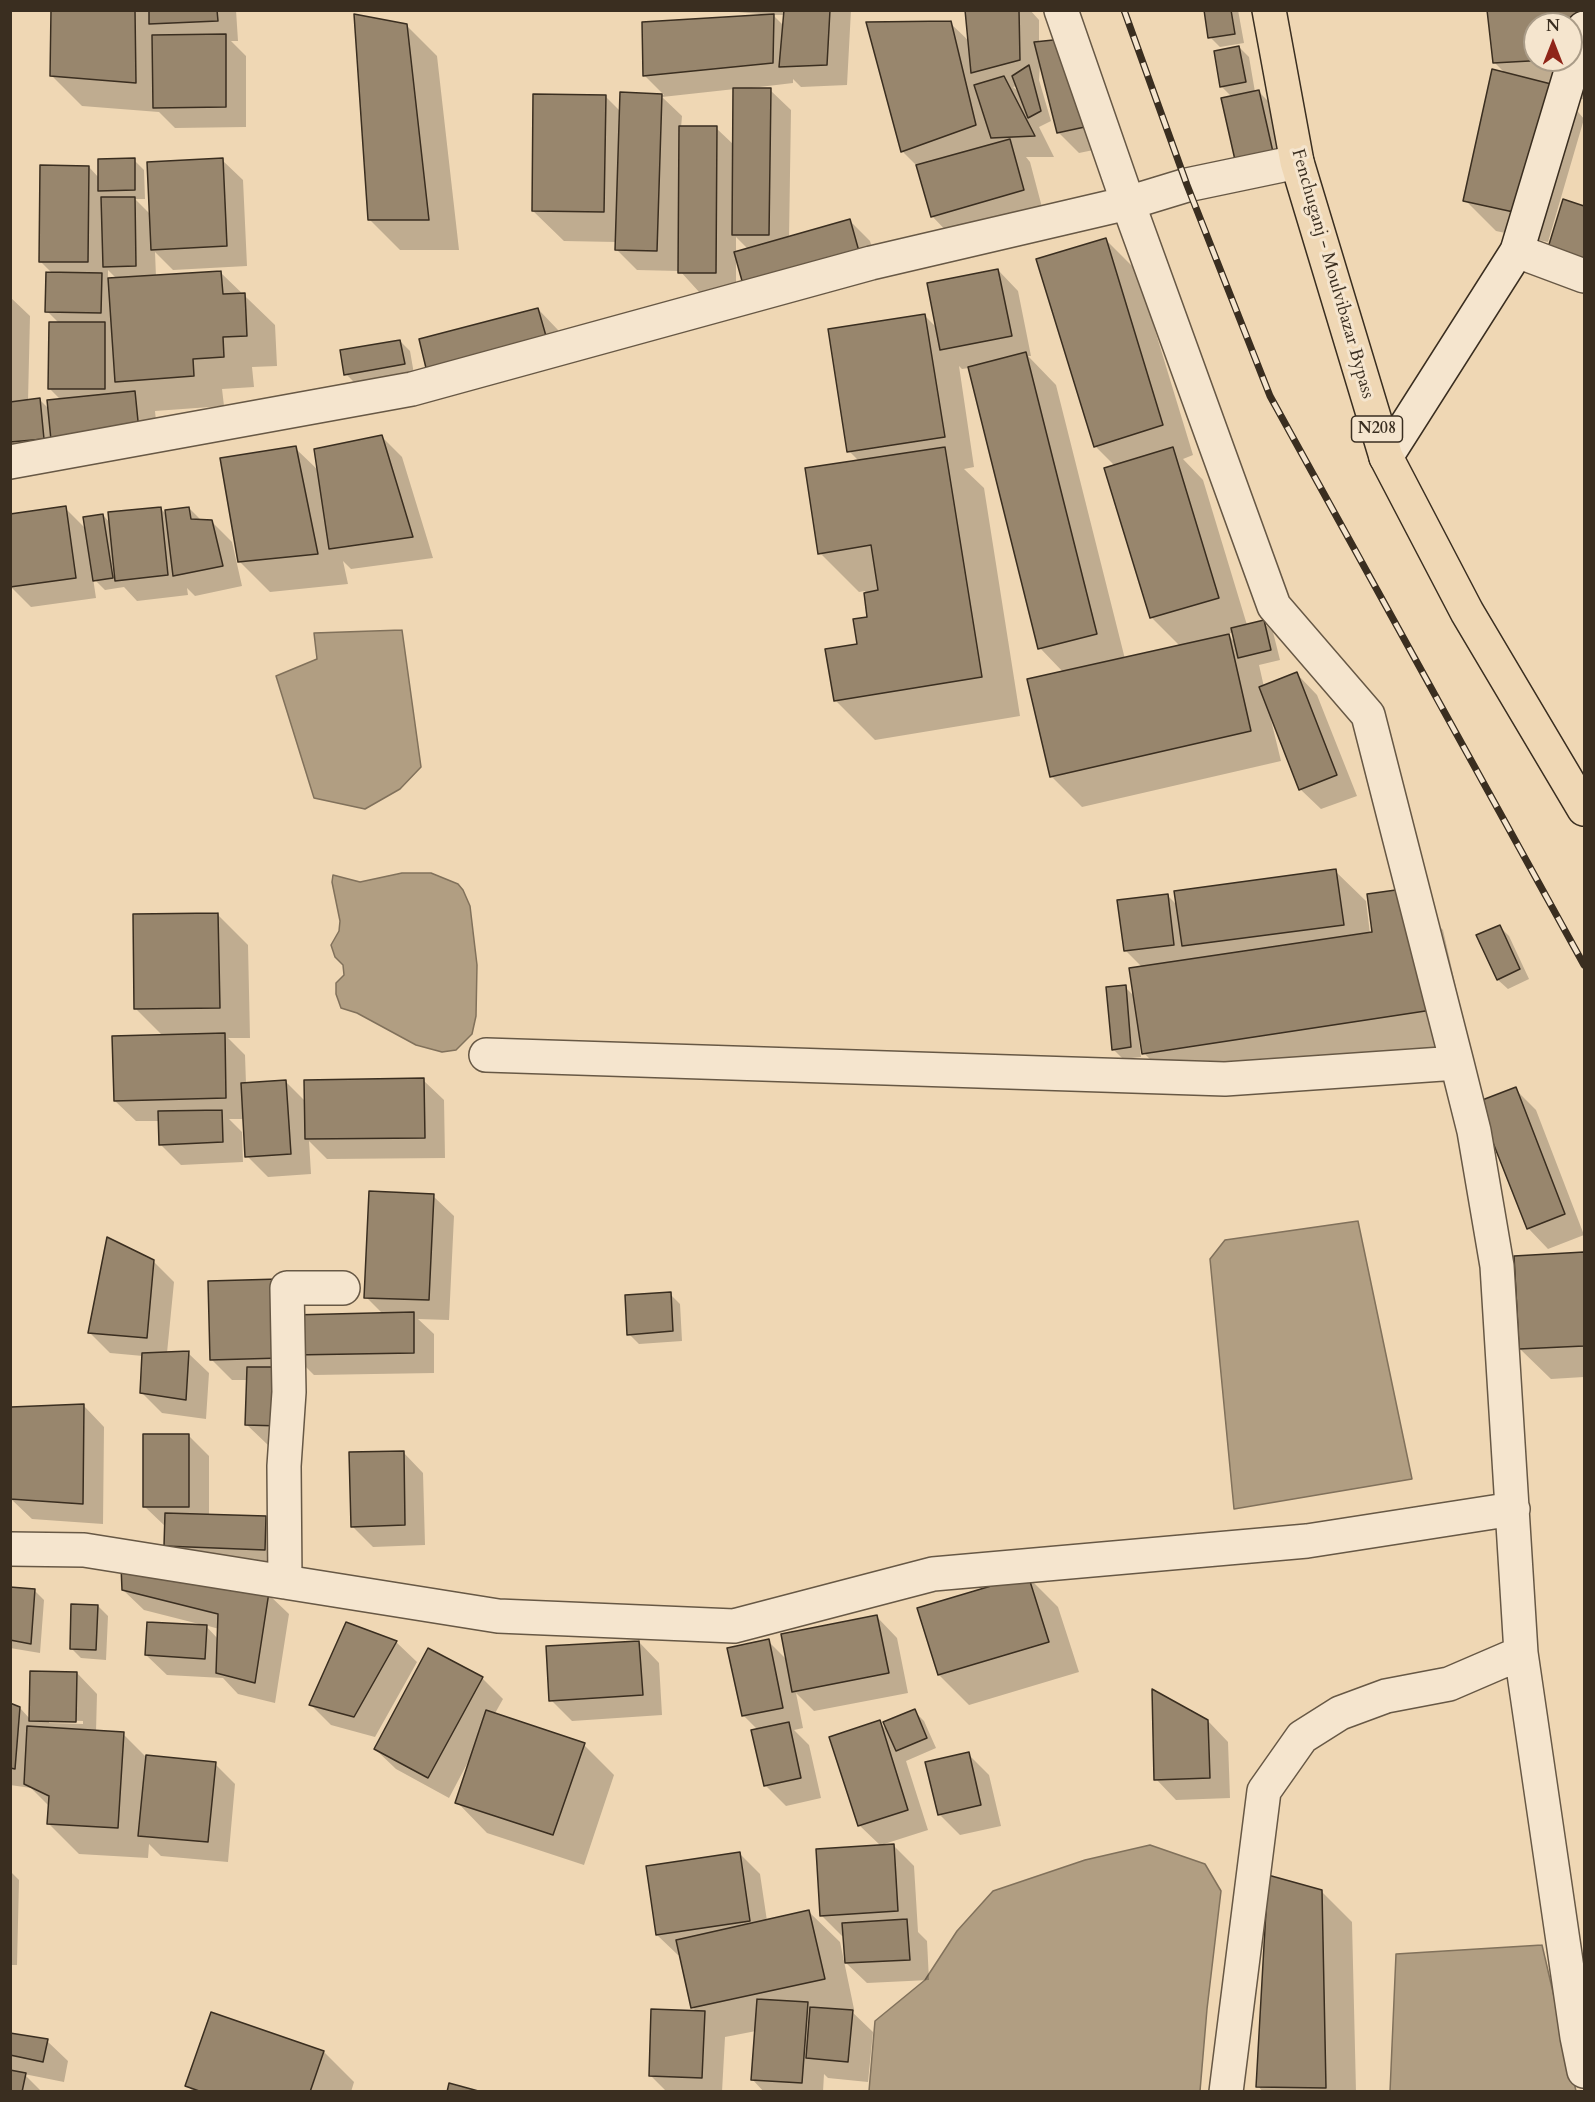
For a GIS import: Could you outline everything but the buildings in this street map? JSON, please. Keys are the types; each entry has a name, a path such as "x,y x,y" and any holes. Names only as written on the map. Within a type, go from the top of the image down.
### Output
{"highway":[{"name":"Fenchuganj - Moulvibazar Bypass","path":"1269,10 1297,162 1386,457 1467,612 1584,808"}],"street":[{"path":"1061,10 1128,203 1274,606 1368,715 1457,1063 1474,1131 1497,1266 1521,1653 1577,2037 1584,2071"},
{"path":"1386,457 1517,251 1584,28"},
{"path":"10,462 412,389 871,263 1128,203 1187,185 1297,162"},
{"path":"1517,251 1584,276"},
{"path":"486,1055 1225,1079 1457,1063"},
{"path":"285,1582 284,1466 289,1392 287,1288 343,1288"},
{"path":"10,1549 84,1550 498,1616 734,1626 933,1574 1307,1541 1513,1509"},
{"path":"1226,2091 1264,1791 1302,1737 1340,1713 1386,1696 1449,1684 1521,1653"}],"shaded area":[{"path":"402,630 421,767 400,789 365,809 314,798 276,676 317,659 314,633"},
{"path":"402,873 431,873 458,884 470,906 477,965 476,1016 472,1034 456,1050 442,1052 416,1045 357,1013 341,1008 336,994 336,983 344,975 343,965 335,957 331,945 339,931 340,921 332,882 333,875 360,882"},
{"path":"1358,1221 1412,1479 1234,1509 1210,1259 1225,1240"},
{"path":"1150,1845 1205,1864 1221,1891 1200,2091 869,2091 875,2021 925,1980 957,1931 993,1891 1085,1860"},
{"path":"1542,1945 1576,2091 1390,2092 1396,1954"}],"railway":[{"path":"1124,10 1187,185 1270,396 1584,965"}]}
